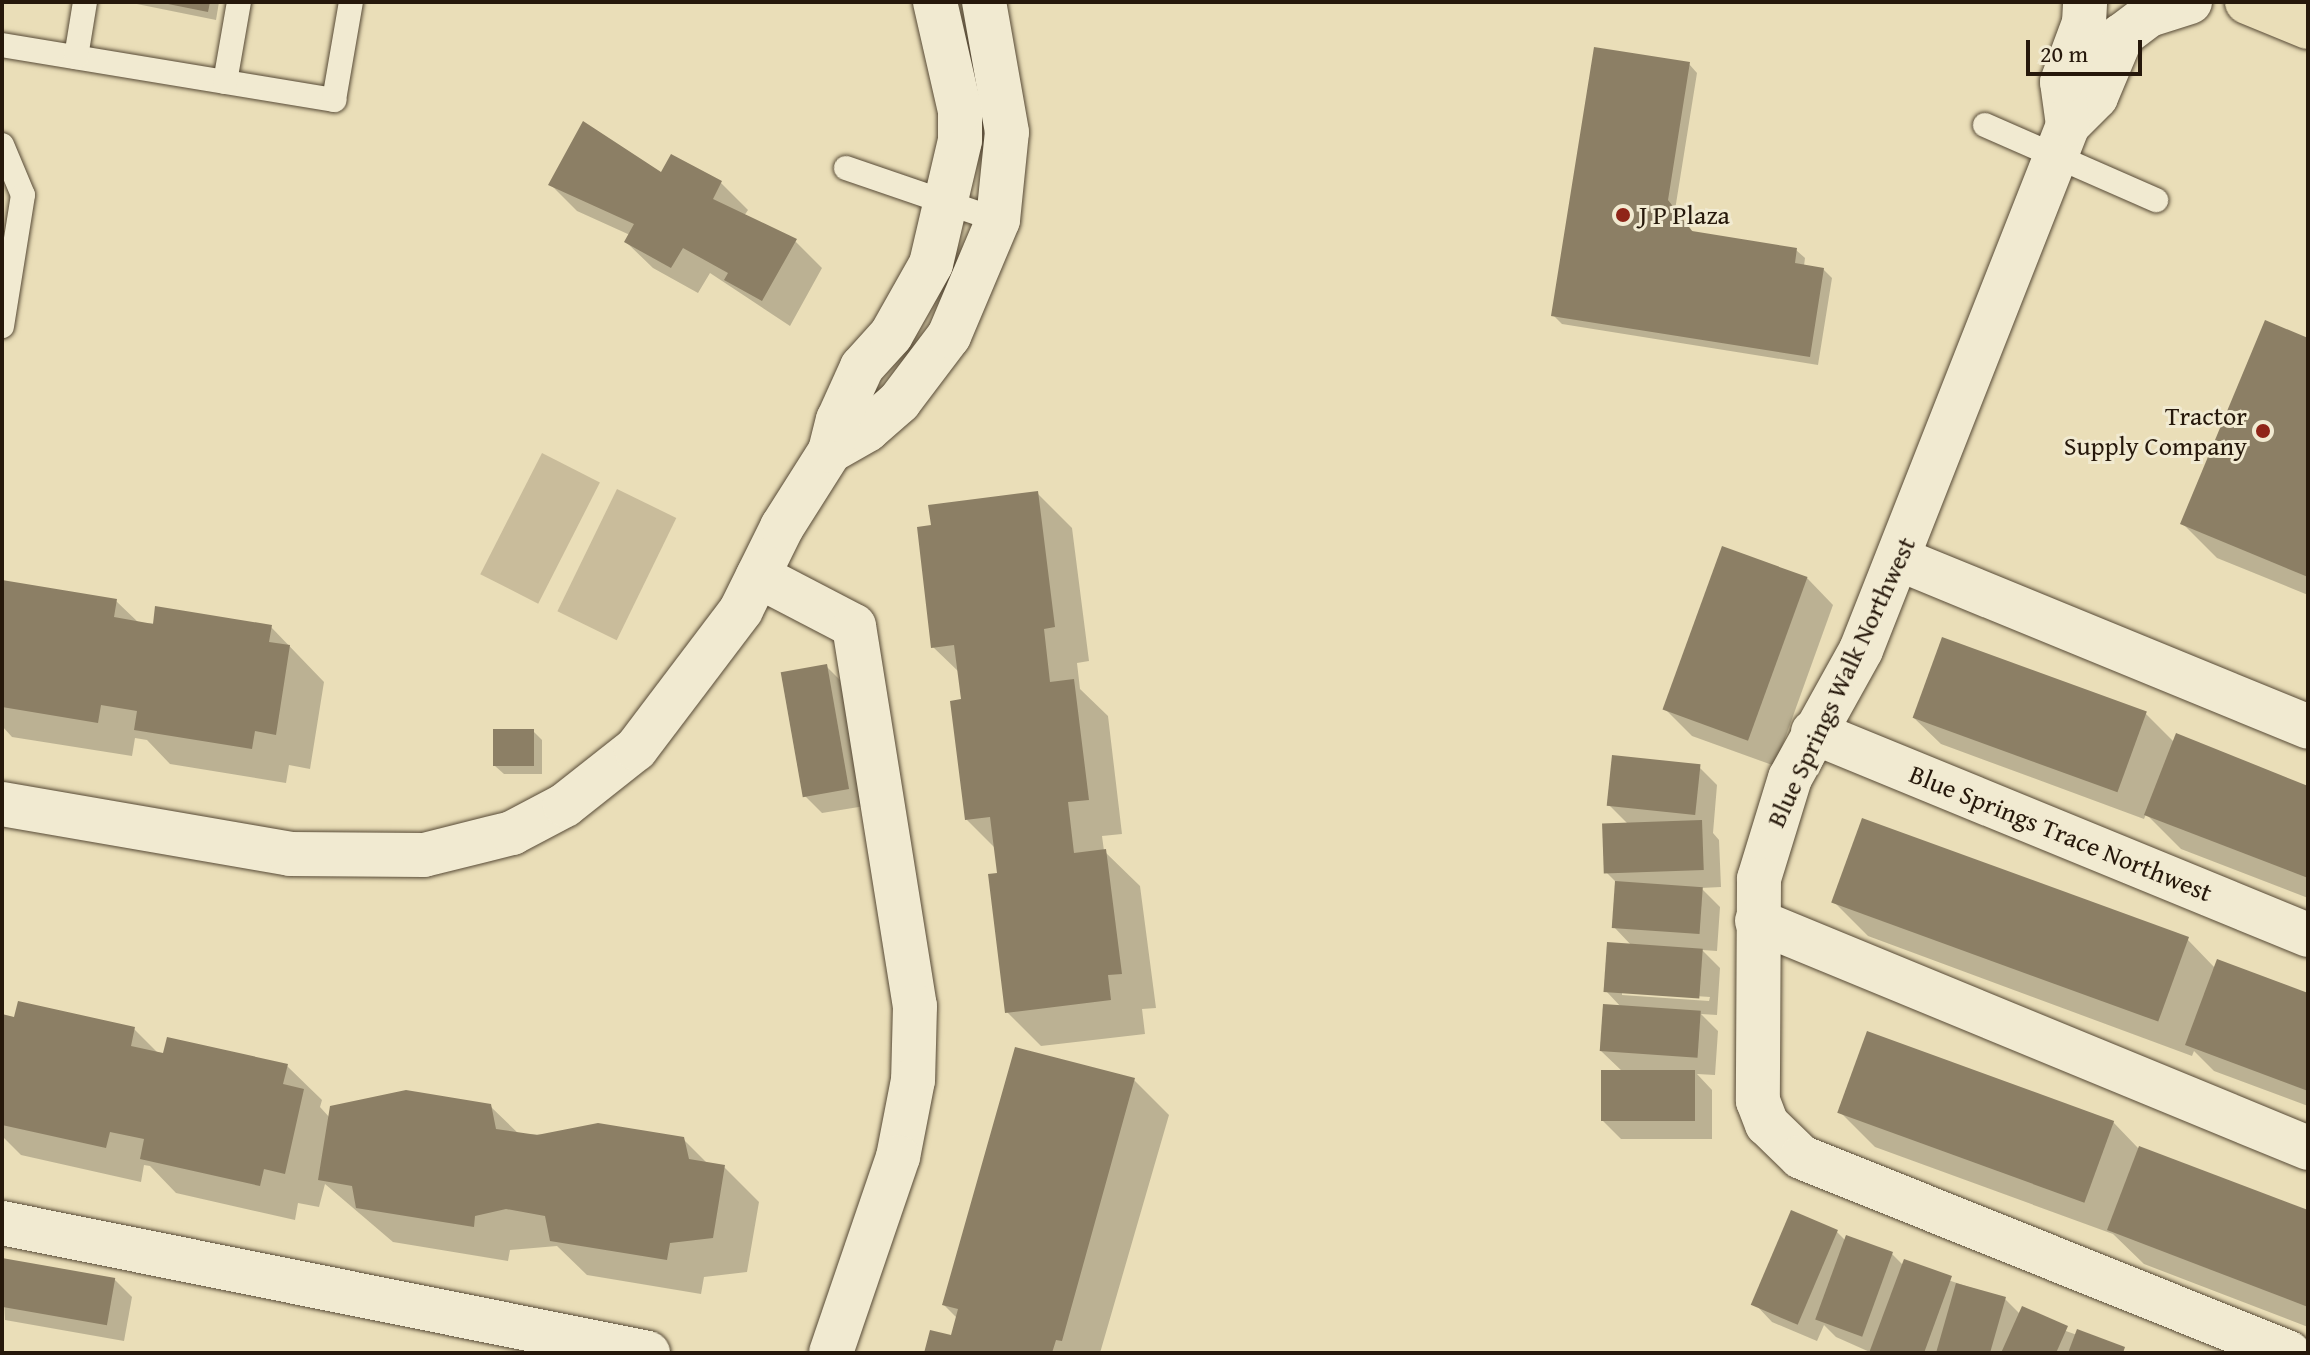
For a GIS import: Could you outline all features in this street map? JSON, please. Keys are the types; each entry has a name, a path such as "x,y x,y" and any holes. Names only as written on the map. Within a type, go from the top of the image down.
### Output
{"main road":[{"path":"2247,2 2308,27"}],"street":[{"path":"2,804 290,854 424,855 512,833 565,805 636,749 741,610 830,451 855,380 891,335 931,264 949,204 960,111 935,2"},
{"path":"830,451 867,430 899,402 949,336 998,220 1007,132 984,2"},
{"name":"Blue Springs Walk Northwest","path":"2062,140 2062,82 2084,23 2085,2"},
{"name":"Blue Springs Walk Northwest","path":"2190,2 2149,15 2122,35 2096,97 2062,140 1899,559 1838,697 1813,732 1771,828 1759,879 1758,1101 1767,1124 1781,1142 1801,1157 2289,1353"},
{"path":"1899,559 2308,727"},
{"path":"758,576 854,626 915,1006 913,1080 898,1157 831,1353"},
{"name":"Blue Springs Trace Northwest","path":"1813,732 2308,935"},
{"path":"1757,921 2308,1148"},
{"path":"2,1223 648,1353"}],"lane":[{"path":"76,57 85,2"},
{"path":"225,82 239,2"},
{"path":"2,45 334,100 351,2"},
{"path":"1985,125 2062,140 2156,200"},
{"path":"2,145 23,195 2,326"},
{"path":"846,168 998,220"}],"shaded area":[{"path":"542,453 600,483 538,604 480,574"},
{"path":"617,489 676,518 617,640 557,611"}],"building":[{"path":"158,2 210,2 208,12"},
{"name":"J P Plaza","path":"1594,47 1690,62 1668,200 1692,231 1797,248 1795,263 1824,268 1810,357 1551,316"},
{"path":"583,121 661,172 671,154 722,181 713,199 797,239 762,301 724,280 728,273 683,248 671,268 624,242 634,224 548,185"},
{"name":"Tractor Supply Company","path":"2265,320 2308,338 2308,577 2180,524"},
{"path":"1038,491 1055,627 1044,629 1050,682 1074,679 1089,800 1068,802 1074,853 1106,849 1122,974 1108,975 1111,1000 1005,1013 988,874 997,873 990,817 965,820 950,701 961,699 954,645 931,648 917,527 931,525 928,505"},
{"path":"1722,546 1808,577 1748,741 1662,710"},
{"path":"2,580 117,599 114,617 153,624 155,606 272,625 269,642 290,645 276,735 255,731 252,749 134,730 137,711 101,705 98,723 2,707"},
{"path":"1942,637 2147,712 2117,792 1913,718"},
{"path":"827,664 849,789 803,797 781,672"},
{"path":"493,729 534,729 534,766 493,766"},
{"path":"2176,733 2308,786 2308,878 2144,815"},
{"path":"1612,755 1701,764 1695,815 1607,806"},
{"path":"1862,818 2189,937 2158,1022 1831,903"},
{"path":"1702,820 1704,870 1604,873 1602,823"},
{"path":"1615,881 1703,887 1700,934 1612,928"},
{"path":"1607,942 1703,949 1699,999 1604,992"},
{"path":"2217,959 2308,993 2308,1091 2185,1045"},
{"path":"18,1001 135,1027 131,1046 163,1053 167,1037 288,1064 283,1084 304,1089 285,1174 264,1169 260,1186 140,1159 144,1139 110,1132 106,1148 2,1125 2,1014 14,1017"},
{"path":"1603,1004 1701,1011 1697,1058 1600,1051"},
{"path":"1867,1031 2114,1121 2084,1203 1837,1113"},
{"path":"1015,1047 1135,1078 1062,1341 1056,1340 1052,1353 924,1353 930,1330 951,1335 958,1309 942,1305"},
{"path":"1601,1070 1695,1070 1695,1121 1601,1121"},
{"path":"406,1090 491,1104 496,1129 537,1135 598,1123 684,1137 689,1159 725,1165 713,1238 670,1243 667,1260 550,1241 545,1216 506,1209 475,1216 474,1227 356,1208 352,1186 318,1180 330,1106"},
{"path":"2139,1146 2308,1210 2308,1307 2107,1230"},
{"path":"1791,1210 1838,1230 1798,1325 1751,1305"},
{"path":"1846,1235 1893,1252 1862,1337 1815,1320"},
{"path":"2,1258 115,1278 107,1325 2,1307"},
{"path":"1904,1259 1952,1276 1924,1353 1869,1353"},
{"path":"1956,1283 2006,1297 1990,1353 1936,1353"},
{"path":"2022,1306 2068,1326 2056,1353 2001,1353"},
{"path":"2077,1329 2125,1347 2123,1353 2068,1353"}],"place":[{"name":"J P Plaza","path":"1623,215"},
{"name":"Tractor Supply Company","path":"2263,431"}]}
